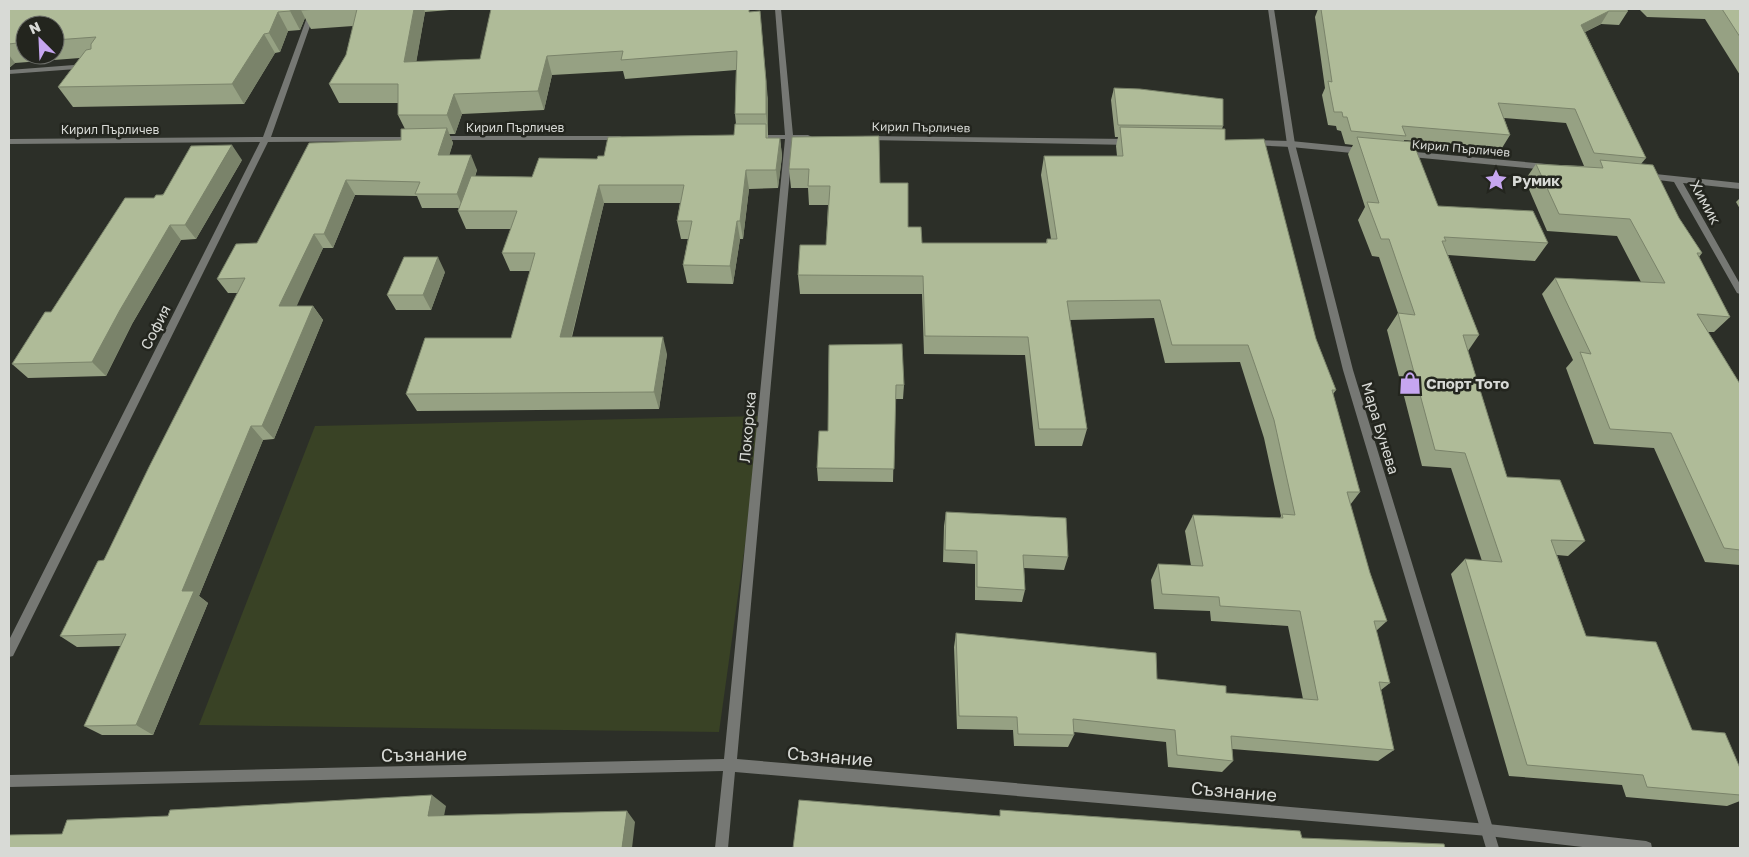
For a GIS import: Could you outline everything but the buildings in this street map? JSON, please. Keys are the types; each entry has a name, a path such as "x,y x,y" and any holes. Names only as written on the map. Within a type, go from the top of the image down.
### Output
{"street":[{"name":"София","path":"9,652 266,139 313,9"},
{"name":"Локорска","path":"722,848 789,137 778,9"},
{"name":"Мара Бунева","path":"1271,9 1291,144 1348,370 1493,848"},
{"path":"9,72 100,65"},
{"path":"750,137 818,137"},
{"name":"Кирил Пърличев","path":"9,141 631,138"},
{"name":"Кирил Пърличев","path":"857,138 1142,142"},
{"path":"1242,143 1291,144 1370,151"},
{"name":"Кирил Пърличев","path":"1390,153 1558,168"},
{"path":"1638,176 1740,186"},
{"name":"Химик","path":"1677,179 1740,291"},
{"name":"Съзнание","path":"9,781 731,765 1488,830 1646,848"}],"green space":[{"path":"763,416 719,732 199,725 315,426"}],"place":[{"name":"Румик","path":"1496,180"},
{"name":"Спорт Тото","path":"1410,383"}]}
